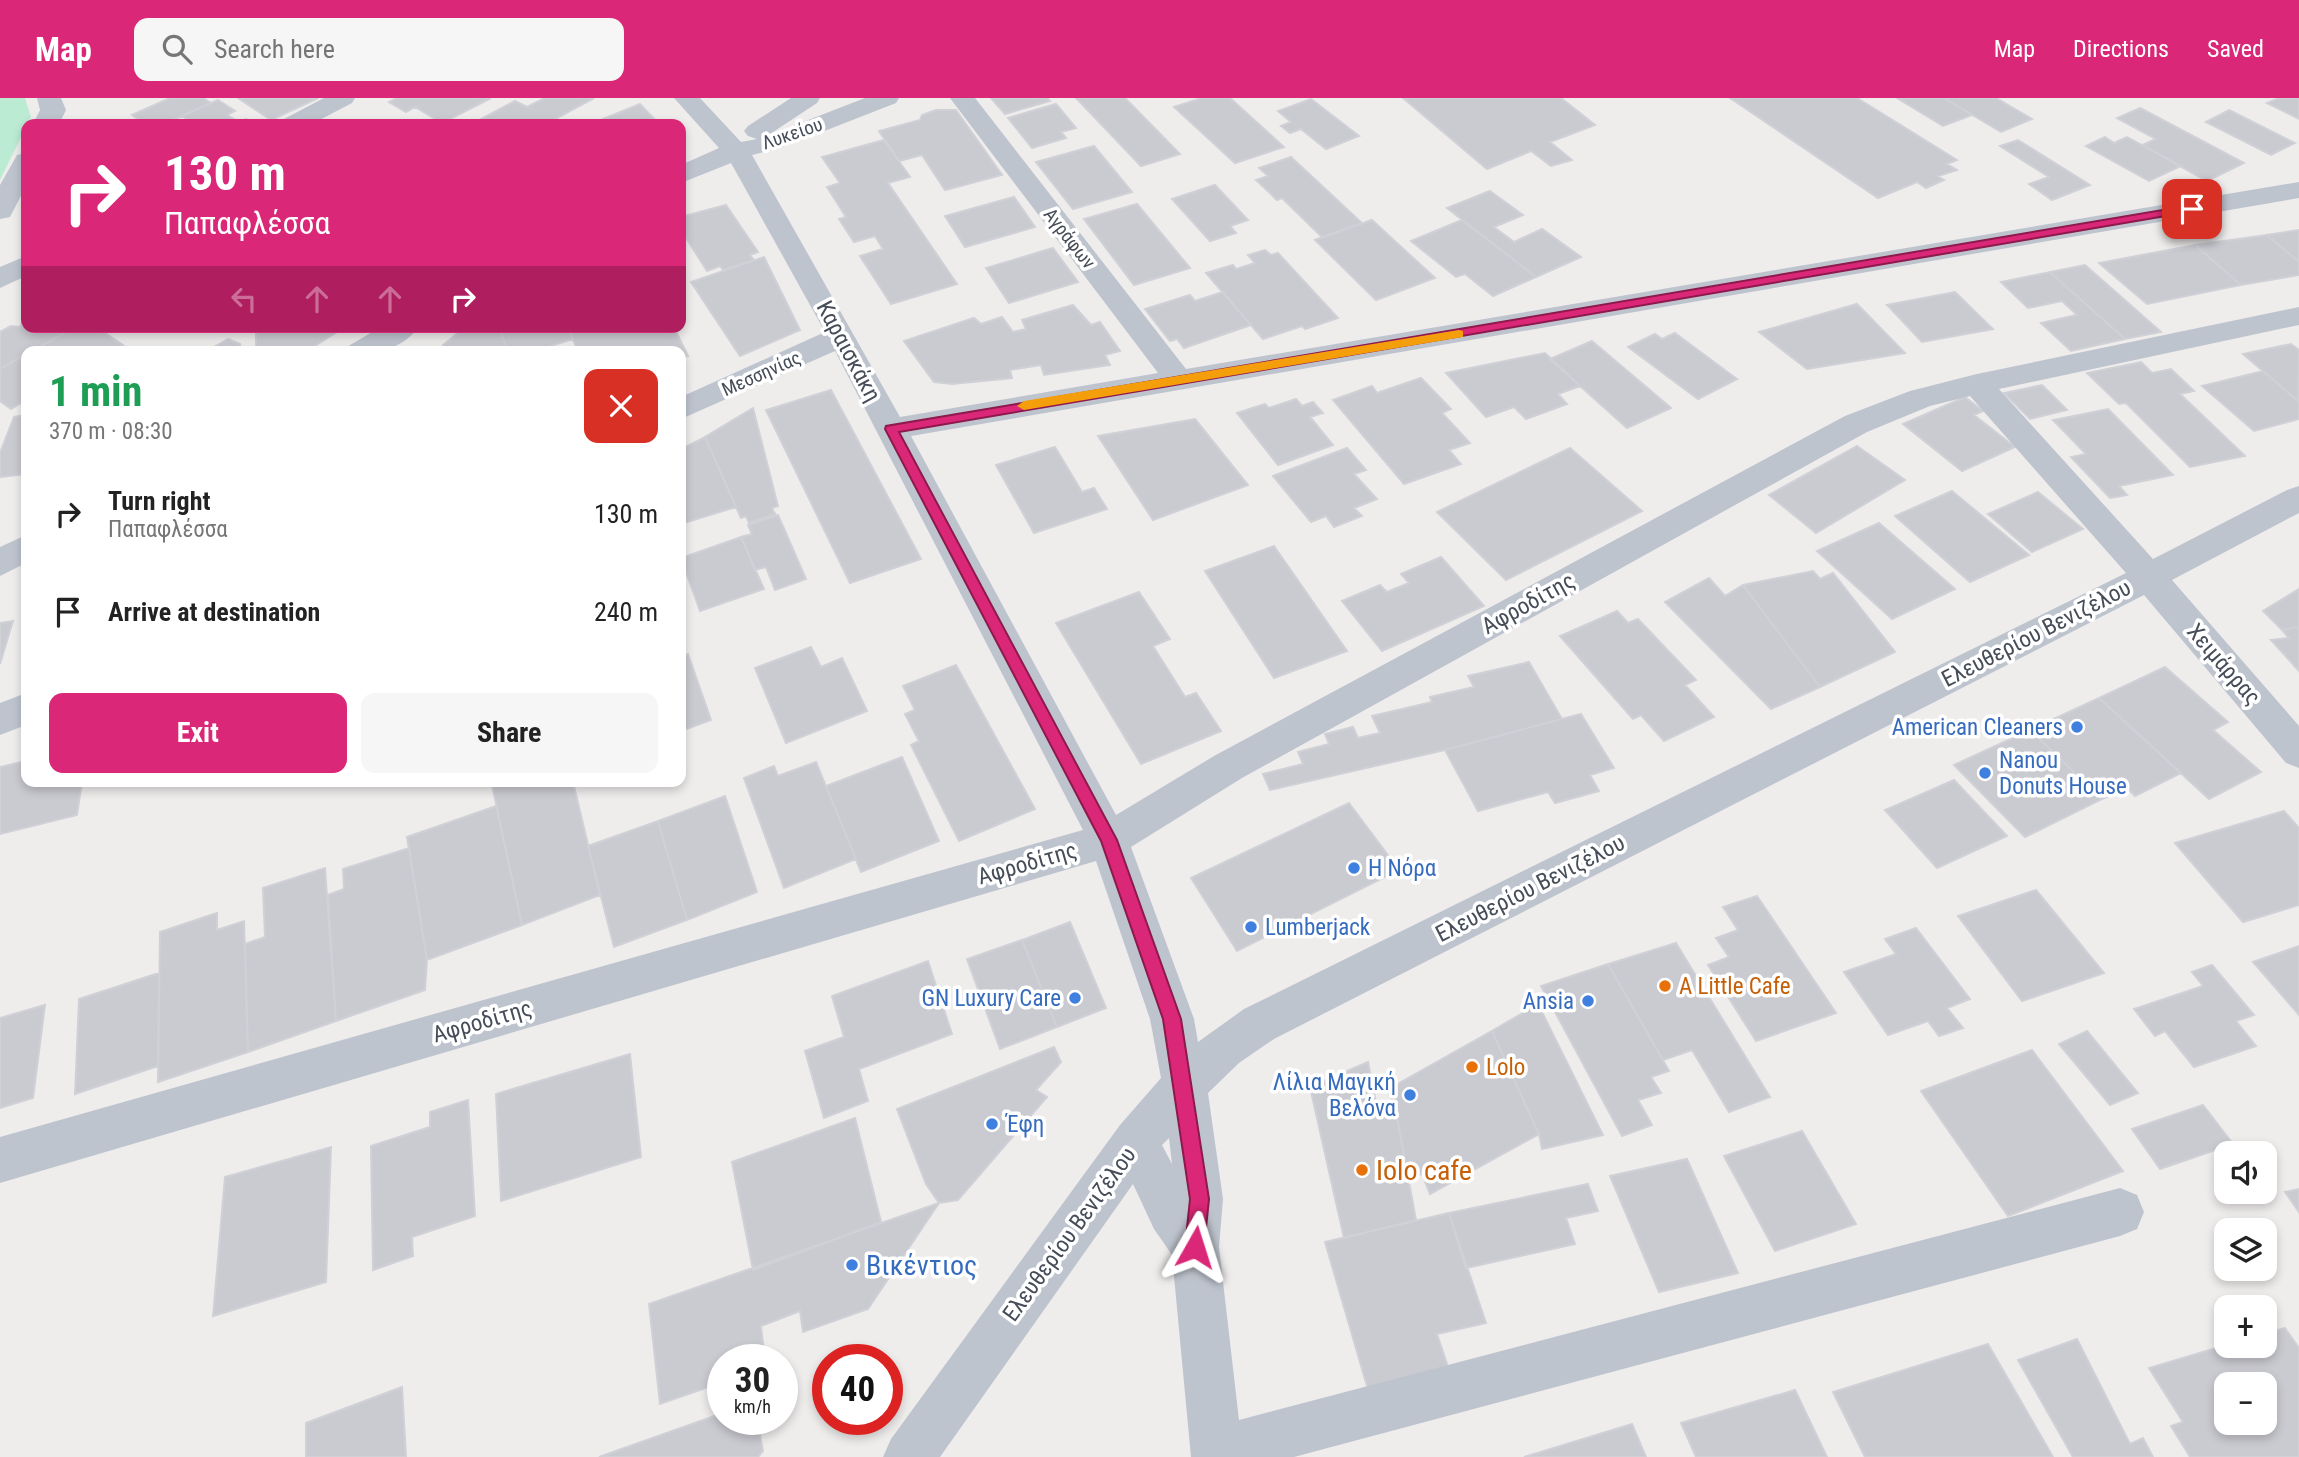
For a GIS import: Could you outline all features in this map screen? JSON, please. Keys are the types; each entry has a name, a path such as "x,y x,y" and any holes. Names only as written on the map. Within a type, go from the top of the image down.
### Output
{"street":[{"path":"48,119 53,110 49,98"},
{"path":"303,119 343,98"},
{"name":"Καραισκάκη","path":"686,98 748,167 842,336 1109,840 1172,1019 1184,1085 1200,1199 1195,1247 1216,1455"},
{"path":"686,173 735,151 759,129 808,98"},
{"name":"Λυκείου","path":"735,151 772,142 887,98"},
{"name":"Αγράφων","path":"962,98 1178,379"},
{"path":"0,211 21,171"},
{"path":"891,429 2299,190"},
{"path":"0,279 21,268"},
{"name":"Αφροδίτης","path":"0,1160 1109,840 1228,767 1856,424 1922,398 1977,384 2299,316"},
{"path":"371,346 393,333"},
{"name":"Μεσσηνίας","path":"686,407 842,336"},
{"name":"Χειμάρρας","path":"1977,384 2149,577 2299,752"},
{"name":"Ελευθερίου Βενιζέλου","path":"909,1457 1136,1141 1184,1085 1223,1048 1259,1024 2149,577 2299,498"},
{"path":"0,563 21,550"},
{"path":"0,720 21,710"},
{"name":"Καραισκάκη","path":"1136,1141 1171,1212 1195,1247"},
{"path":"1216,1455 2120,1212"}],"green space":[{"path":"0,98 25,98 31,117 21,119 21,137 0,180"}],"building":[{"path":"170,98 203,98 211,103 175,119 138,119 132,115"},
{"path":"238,98 318,98 273,119"},
{"path":"397,98 491,98 450,119 435,119 415,107 406,112 389,102"},
{"path":"545,98 594,98 555,119 481,119 515,101 527,107"},
{"path":"991,98 1047,98 1050,101 1005,114"},
{"path":"1076,98 1125,98 1180,154 1141,166"},
{"path":"1202,98 1230,98 1284,147 1235,163 1174,107"},
{"path":"1403,98 1561,98 1595,125 1550,142 1572,160 1551,166 1531,151 1487,169"},
{"path":"1730,98 1857,98 1957,160 1947,164 1957,170 1938,176 1944,180 1926,188 1917,182 1878,198"},
{"path":"1897,98 1944,98 1972,115 1943,126"},
{"path":"1944,98 1996,98 2032,119 2001,132"},
{"path":"2279,98 2299,98 2299,119 2267,103"},
{"path":"1311,99 1359,136 1326,149 1301,129 1290,133 1281,126 1291,122 1278,111"},
{"path":"218,100 235,111 227,115 234,119 187,119 182,116"},
{"path":"640,104 654,119 603,119"},
{"path":"1056,104 1076,128 1061,132 1066,138 1032,148 1008,118"},
{"path":"2140,108 2244,163 2207,181 2142,145 2156,139 2117,118"},
{"path":"936,110 956,110 1002,175 945,190 922,155 899,161 879,131 920,120 922,115"},
{"path":"2229,110 2295,143 2271,155 2206,122"},
{"path":"2105,137 2114,143 2127,137 2181,166 2149,181 2086,146"},
{"path":"884,140 910,177 888,183 957,284 891,304 860,256 883,249 875,236 854,242 839,219 846,217 827,187 840,183 822,157"},
{"path":"2018,140 2090,185 2052,200 2029,184 2049,177 2000,146"},
{"path":"1094,146 1132,192 1073,209 1036,162"},
{"path":"1291,157 1362,223 1322,237 1282,198 1277,200 1256,180 1268,176 1259,168"},
{"path":"1215,185 1248,220 1230,226 1236,233 1210,241 1172,199"},
{"path":"1490,191 1523,215 1494,227 1514,242 1542,229 1581,257 1536,277 1447,208"},
{"path":"1014,197 1035,227 965,247 945,216"},
{"path":"1137,204 1190,268 1134,285 1084,219"},
{"path":"726,205 758,252 750,255 754,260 723,270 720,266 707,271 686,238 686,216"},
{"path":"1372,220 1435,278 1376,300 1315,240"},
{"path":"1462,220 1536,277 1493,296 1465,274 1456,277 1411,241"},
{"path":"2299,230 2299,262 2267,235"},
{"path":"2267,235 2299,262 2299,275 2241,285 2195,245"},
{"path":"2195,245 2241,285 2147,304 2099,263"},
{"path":"1053,248 1078,282 1009,303 986,268"},
{"path":"1265,250 1271,255 1278,253 1338,318 1263,339 1206,273 1233,265 1236,269 1255,263 1248,255"},
{"path":"764,257 800,330 740,356 691,282"},
{"path":"2085,265 2161,332 2125,339 2050,272"},
{"path":"2050,272 2125,339 2071,351 2041,323 2077,315 2062,301 2028,308 2001,282"},
{"path":"1223,292 1251,325 1184,348 1177,339 1170,341 1145,309 1190,295 1195,301"},
{"path":"1955,292 1993,329 1922,342 1887,305"},
{"path":"1857,304 1905,353 1807,369 1759,332"},
{"path":"1073,305 1091,325 1100,322 1120,351 1105,355 1110,365 1044,375 1041,365 1010,370 1012,378 952,384 934,382 904,341 974,318 981,324 1002,317 1013,332 1026,329 1022,320"},
{"path":"21,325 21,333 64,333 42,346 21,346 21,357 0,369 0,332 11,326"},
{"path":"64,333 105,333 123,345 121,346 42,346"},
{"path":"256,333 335,333 315,346 256,346"},
{"path":"458,333 501,333 506,346 443,346"},
{"path":"501,333 570,333 573,339 550,346 506,346"},
{"path":"570,333 677,333 683,346 576,346"},
{"path":"1675,333 1737,379 1698,399 1628,347 1655,334 1662,339"},
{"path":"228,339 240,346 216,346"},
{"path":"1592,341 1671,408 1627,428 1550,359"},
{"path":"2291,344 2299,350 2298,401 2243,354"},
{"path":"1545,353 1580,386 1558,394 1567,404 1526,419 1514,407 1486,417 1446,373"},
{"path":"21,357 21,403 11,409 0,401 0,369"},
{"path":"2141,362 2152,373 2171,369 2194,391 2180,394 2245,456 2190,467 2126,403 2119,404 2087,373"},
{"path":"2263,371 2299,402 2299,419 2254,431 2202,386"},
{"path":"1421,378 1451,409 1442,413 1470,443 1449,450 1461,464 1404,484 1333,400 1372,386 1377,393"},
{"path":"2042,385 2067,410 2030,419 2004,393"},
{"path":"831,390 921,559 850,583 766,410"},
{"path":"1965,397 1983,411 1974,415 2015,447 1962,471 1903,424"},
{"path":"1296,399 1302,406 1313,402 1323,413 1310,417 1333,445 1278,465 1237,413 1265,404 1269,408"},
{"path":"753,408 778,506 772,508 775,514 749,523 746,516 741,518 705,437"},
{"path":"2108,409 2173,475 2119,486 2127,495 2110,498 2071,457 2086,454 2053,420"},
{"path":"21,416 21,475 0,477 0,453 14,417"},
{"path":"1195,419 1248,485 1153,520 1098,436"},
{"path":"705,437 736,507 686,522 686,446"},
{"path":"1857,446 1905,480 1816,533 1769,495"},
{"path":"1055,447 1082,492 1094,488 1107,509 1034,533 996,465"},
{"path":"1347,448 1366,470 1354,474 1377,499 1354,508 1362,516 1334,527 1326,516 1311,522 1273,476"},
{"path":"1570,448 1642,511 1506,580 1437,512"},
{"path":"1952,491 2029,555 1970,582 1895,516"},
{"path":"2038,492 2083,529 2032,552 1988,514"},
{"path":"778,515 806,579 775,590 766,567 755,570 741,537 752,534 748,525"},
{"path":"1879,523 1955,589 1892,619 1817,551"},
{"path":"741,537 764,589 700,611 686,572 686,556"},
{"path":"1274,546 1347,651 1274,678 1205,571"},
{"path":"1441,557 1484,606 1382,651 1342,601 1380,585 1387,592 1409,583 1401,574"},
{"path":"1813,571 1820,579 1833,573 1895,652 1820,687 1743,585"},
{"path":"1709,578 1725,596 1743,585 1820,687 1771,709 1665,602"},
{"path":"2299,589 2299,627 2282,630 2263,611"},
{"path":"1139,592 1170,639 1153,646 1185,697 1196,693 1221,731 1141,764 1056,623"},
{"path":"1617,611 1628,623 1638,619 1696,680 1685,685 1714,717 1664,741 1641,715 1633,719 1560,636"},
{"path":"13,621 0,664 0,623"},
{"path":"2299,627 2299,671 2271,640 2289,638 2282,630"},
{"path":"811,647 821,667 842,658 867,711 786,743 755,668"},
{"path":"688,654 711,720 686,729"},
{"path":"1529,662 1562,719 1445,750 1270,790 1263,774 1303,764 1298,752 1329,744 1325,734 1353,727 1358,738 1380,733 1372,716 1432,702 1430,697 1474,687 1468,676"},
{"path":"956,665 1035,809 959,841 911,745 919,741 905,714 915,710 903,686"},
{"path":"2165,667 2228,722 2213,730 2261,772 2209,799 2099,698"},
{"path":"2099,698 2181,773 2135,796 2127,788 2102,799 2030,730"},
{"path":"1581,714 1614,768 1590,775 1599,791 1555,803 1548,792 1478,811 1445,750"},
{"path":"2030,730 2102,799 2025,837 1954,765"},
{"path":"902,757 939,841 861,872 826,786"},
{"path":"21,762 21,787 81,787 77,815 0,834 0,767"},
{"path":"816,762 856,859 784,888 744,778 774,766 778,776"},
{"path":"1954,780 2007,836 1937,868 1885,810"},
{"path":"492,787 574,787 600,895 522,925"},
{"path":"725,796 757,892 687,920 658,821"},
{"path":"1349,803 1399,870 1237,951 1191,878"},
{"path":"496,806 522,925 427,960 407,837"},
{"path":"2284,811 2299,828 2299,905 2243,922 2175,843"},
{"path":"658,821 687,920 614,947 588,846"},
{"path":"409,848 427,960 425,990 336,1021 328,895 344,889 343,869"},
{"path":"325,868 336,1021 248,1052 245,944 265,937 263,888"},
{"path":"2036,890 2104,973 2022,1001 1958,916"},
{"path":"1757,896 1836,1013 1756,1041 1708,965 1729,957 1716,938 1738,930 1723,907"},
{"path":"217,913 217,930 244,921 248,1052 158,1082 160,932"},
{"path":"1070,922 1106,1008 1057,1027 1022,940"},
{"path":"1916,928 1970,999 1947,1008 1963,1028 1939,1036 1928,1021 1888,1035 1844,972 1896,954 1885,939"},
{"path":"1022,940 1057,1027 1000,1049 967,959"},
{"path":"1676,943 1770,1097 1729,1112 1692,1050 1663,1060 1608,964"},
{"path":"2299,946 2299,1015 2253,962"},
{"path":"928,961 952,1034 859,1069 868,1101 824,1118 805,1051 844,1037 832,996"},
{"path":"1608,964 1669,1071 1651,1077 1661,1093 1638,1100 1652,1125 1622,1136 1541,986"},
{"path":"2212,965 2254,1015 2236,1021 2256,1046 2194,1067 2165,1031 2155,1036 2134,1009 2203,986 2192,972"},
{"path":"159,973 158,1066 75,1094 79,999"},
{"path":"1538,1004 1603,1135 1542,1149 1539,1134 1492,1031"},
{"path":"45,1005 33,1098 0,1108 0,1018"},
{"path":"1492,1031 1539,1134 1430,1194 1422,1174 1408,1178 1395,1106 1387,1090"},
{"path":"2087,1031 2138,1093 2110,1105 2059,1044"},
{"path":"1054,1047 1061,1062 1036,1090 1047,1097 958,1200 939,1203 926,1184 897,1109"},
{"path":"2032,1050 2123,1171 2008,1216 1921,1091"},
{"path":"630,1054 641,1157 501,1201 496,1094"},
{"path":"1368,1062 1378,1113 1395,1106 1416,1220 1344,1238 1310,1087"},
{"path":"468,1100 475,1216 412,1237 413,1256 373,1270 371,1146 430,1127 430,1112"},
{"path":"2203,1105 2231,1141 2214,1141 2214,1151 2160,1169 2132,1129"},
{"path":"855,1118 881,1222 753,1270 732,1162"},
{"path":"1802,1131 1856,1224 1775,1251 1724,1156"},
{"path":"331,1147 326,1282 213,1316 225,1177"},
{"path":"1687,1159 1738,1273 1659,1292 1610,1176"},
{"path":"1588,1184 1598,1211 1566,1218 1575,1244 1466,1268 1449,1213"},
{"path":"2299,1189 2299,1212 2285,1192"},
{"path":"939,1203 868,1309 803,1332 800,1311 761,1326 763,1344 707,1344 707,1388 660,1404 649,1304"},
{"path":"1449,1213 1486,1323 1437,1334 1450,1373 1369,1393 1325,1242"},
{"path":"2285,1328 2299,1348 2299,1457 2190,1457 2171,1426 2183,1422 2149,1368 2214,1349 2214,1358 2277,1358 2277,1330"},
{"path":"2077,1339 2130,1444 2143,1438 2153,1457 2073,1457 2018,1360"},
{"path":"1988,1344 2053,1457 1865,1457 1833,1392"},
{"path":"402,1387 406,1457 306,1457 306,1423"},
{"path":"1795,1390 1827,1457 1696,1457 1681,1423"},
{"path":"707,1419 707,1435 760,1435 763,1451 758,1457 599,1457"},
{"path":"1632,1424 1646,1457 1524,1457"}],"slow traffic":[{"path":"1024,406 1459,334"}],"place":[{"name":"American Cleaners","path":"2077,727"},
{"name":"Nanou Donuts House","path":"1985,773"},
{"name":"Η Νόρα","path":"1354,868"},
{"name":"Lumberjack","path":"1251,927"},
{"name":"A Little Cafe","path":"1665,986"},
{"name":"GN Luxury Care","path":"1075,998"},
{"name":"Ansia","path":"1588,1001"},
{"name":"Lolo","path":"1472,1067"},
{"name":"Λίλια Μαγική Βελόνα","path":"1410,1095"},
{"name":"Έφη","path":"992,1124"},
{"name":"Iolo cafe","path":"1362,1170"},
{"name":"Βικέντιος","path":"852,1265"}],"route":[{"path":"1195,1247 1200,1199 1172,1019 1109,840 891,429 2192,209"}]}
